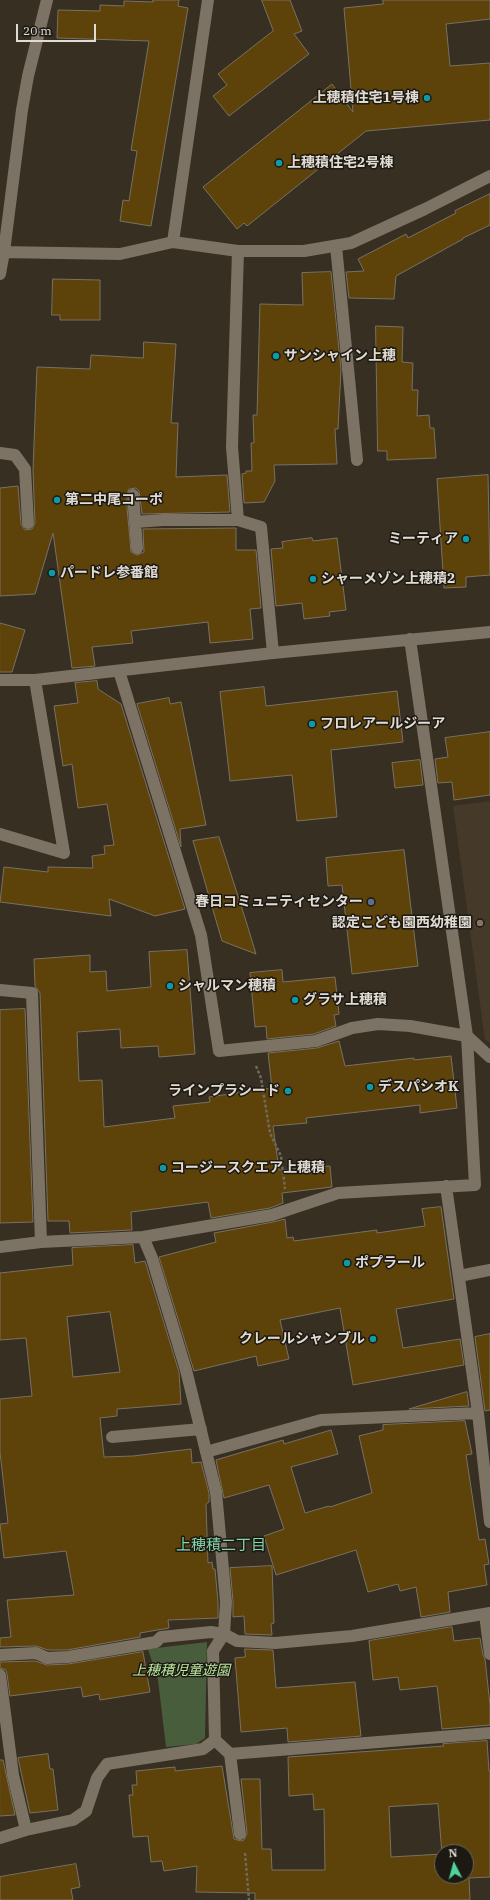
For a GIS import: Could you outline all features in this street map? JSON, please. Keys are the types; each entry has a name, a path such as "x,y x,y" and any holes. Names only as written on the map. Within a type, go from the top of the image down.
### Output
{"street":[{"path":"0,274 22,110 28,76 47,0"},
{"path":"174,242 208,0"},
{"path":"2,252 120,254 174,242 238,251 304,251 351,243 425,210 490,176"},
{"path":"336,246 357,460"},
{"path":"238,251 232,447 238,520"},
{"path":"0,453 15,455 25,469 28,523"},
{"path":"133,495 137,548"},
{"path":"135,522 163,520 238,520 260,527 273,653"},
{"path":"0,680 35,680 410,638 490,632"},
{"path":"0,1247 41,1242 143,1236 272,1215 338,1193 475,1185 467,1036 410,638"},
{"path":"119,671 201,935 219,1051 316,1041 352,1028 378,1024 410,1026 467,1036 490,1057"},
{"path":"0,834 64,853 35,680"},
{"path":"0,990 32,993 41,1242"},
{"path":"446,1186 478,1413 485,1433 490,1522"},
{"path":"143,1236 152,1258 186,1370 216,1492 226,1602 224,1634 213,1651 214,1740 230,1754 240,1834"},
{"path":"459,1276 490,1270"},
{"path":"206,1452 321,1420 478,1413"},
{"path":"112,1437 201,1429"},
{"path":"0,1656 36,1653 47,1658 68,1657 156,1642 161,1637 211,1632 224,1634 237,1641 275,1643 352,1636 487,1613 490,1654"},
{"path":"0,1675 13,1775 26,1830"},
{"path":"230,1754 490,1733"},
{"path":"0,1838 26,1830 73,1820 86,1811 97,1778 107,1764 203,1749 214,1740"}],"path":[{"path":"248,1048 261,1078 270,1132 281,1156 287,1210"},
{"path":"240,1834 244,1840 249,1900"}],"shaded area":[{"name":"認定こども園西幼稚園","path":"490,801 490,1043 485,1040 453,806"}],"green space":[{"name":"上穂積児童遊園","path":"207,1642 205,1738 196,1744 166,1747 158,1680 148,1649"}],"building":[{"path":"153,0 179,0 178,6 188,8 151,226 120,221 123,200 129,201 137,151 131,150 149,41 57,38 58,10 100,11 100,5 124,6 124,1 153,2"},
{"path":"262,0 290,0 302,31 294,34 309,54 229,116 213,96 227,85 218,74 273,31"},
{"path":"383,0 490,0 490,19 446,24 450,66 490,63 490,120 366,131 247,226 244,223 237,229 203,187 332,84 353,112 344,8 383,4"},
{"path":"490,194 490,225 463,238 396,276 394,299 349,298 346,272 364,271 358,259 406,234 408,238 456,213 455,211"},
{"path":"331,272 341,369 338,429 335,429 337,464 274,465 275,481 264,502 244,503 242,474 246,473 246,471 252,471 251,443 254,443 253,415 257,415 260,304 303,305 302,273"},
{"path":"53,279 100,280 100,320 60,320 60,315 52,315"},
{"path":"376,326 403,327 402,362 413,363 412,390 418,390 417,416 429,415 430,428 434,428 436,458 387,460 387,451 378,451"},
{"path":"144,342 176,344 171,423 178,423 176,477 227,475 230,512 142,514 139,491 136,488 129,489 126,496 131,552 137,555 144,552 143,529 236,528 236,550 256,550 261,608 250,609 253,639 210,643 208,622 131,631 133,643 92,647 95,666 72,668 53,533 35,594 0,596 0,488 18,486 21,524 25,530 32,529 35,523 33,470 37,367 90,369 91,355 143,358"},
{"name":"ミーティア","path":"488,475 490,575 466,577 466,587 444,588 437,479"},
{"name":"シャーメゾン上穂積2","path":"312,538 313,541 337,538 346,610 329,612 330,616 304,619 302,603 276,606 271,549 283,548 282,542"},
{"path":"0,623 25,630 12,672 0,672"},
{"path":"97,681 98,689 121,704 185,909 155,916 109,899 111,916 0,902 4,867 48,872 48,867 93,868 92,856 105,854 104,846 114,845 107,804 78,808 72,764 63,766 54,706 78,703 75,683"},
{"name":"フロレアールジーア","path":"264,687 266,706 397,691 403,742 331,750 337,817 297,821 292,775 230,781 220,692"},
{"path":"169,698 170,704 181,702 206,825 180,829 181,847 137,704"},
{"path":"490,732 490,795 454,800 452,782 438,783 435,759 448,757 445,738"},
{"path":"420,760 423,785 395,788 392,763"},
{"path":"219,837 256,954 222,941 193,841"},
{"path":"404,850 418,966 352,974 342,885 328,886 326,858"},
{"path":"187,950 195,1054 159,1057 158,1046 121,1048 120,1029 77,1032 79,1081 102,1080 104,1127 175,1118 173,1106 210,1102 209,1097 272,1088 268,1053 317,1048 339,1041 345,1066 414,1058 414,1060 451,1056 457,1108 420,1113 420,1105 306,1118 307,1123 273,1126 279,1170 330,1166 332,1187 282,1193 283,1203 270,1208 211,1218 208,1202 131,1212 132,1230 70,1233 69,1221 48,1221 40,993 35,986 34,959 90,955 90,972 106,971 107,991 151,987 149,952"},
{"name":"グラサ上穂積","path":"282,970 283,982 335,977 339,1014 334,1015 336,1026 314,1034 267,1039 266,1026 255,1027 250,973"},
{"path":"25,1009 33,1222 0,1223 0,1010"},
{"path":"441,1207 454,1299 396,1309 403,1348 460,1339 464,1365 353,1385 340,1308 280,1320 289,1359 258,1366 256,1356 194,1371 159,1257 216,1242 214,1233 285,1219 287,1238 293,1237 294,1241 377,1230 377,1233 425,1226 422,1209"},
{"path":"133,1245 135,1263 145,1261 179,1372 181,1404 117,1409 117,1416 100,1418 104,1457 133,1456 191,1449 192,1463 201,1462 209,1493 209,1502 206,1504 208,1563 212,1562 213,1569 215,1569 218,1618 168,1620 169,1628 140,1633 140,1637 67,1650 48,1650 36,1646 0,1647 0,1638 11,1637 7,1600 74,1595 66,1551 4,1558 0,1524 8,1523 0,1452 0,1399 32,1396 26,1338 0,1340 0,1273 73,1265 72,1248","holes":["110,1312 120,1372 73,1377 67,1317"]},
{"path":"490,1334 490,1410 485,1411 475,1337"},
{"path":"467,1392 469,1406 409,1409 439,1400"},
{"path":"465,1421 472,1454 466,1455 479,1540 485,1539 489,1564 484,1565 487,1585 448,1592 450,1612 421,1617 416,1587 400,1591 398,1584 368,1592 356,1550 276,1575 264,1536 284,1529 269,1485 224,1498 216,1460 283,1440 284,1444 331,1430 338,1454 291,1467 305,1513 329,1506 330,1507 372,1493 359,1436 383,1430 383,1425"},
{"path":"272,1566 274,1623 271,1624 272,1635 245,1634 244,1616 233,1617 230,1568"},
{"path":"452,1627 454,1641 480,1638 485,1659 490,1705 490,1725 442,1729 437,1686 400,1690 398,1677 373,1680 369,1641"},
{"path":"245,1649 273,1650 276,1688 355,1682 361,1736 288,1742 287,1728 241,1732 235,1658 245,1657"},
{"path":"143,1652 150,1692 100,1700 99,1694 83,1697 81,1687 10,1696 6,1670 0,1668 0,1662 35,1661 47,1665 68,1664"},
{"path":"487,1741 490,1771 490,1877 474,1878 474,1844 441,1844 438,1804 389,1807 391,1857 434,1854 434,1884 469,1884 470,1900 255,1900 255,1893 196,1892 197,1866 164,1871 162,1861 151,1862 148,1836 133,1837 129,1795 133,1795 132,1785 137,1785 136,1771 175,1767 175,1771 222,1766 234,1839 241,1841 244,1840 247,1833 241,1779 260,1779 262,1849 271,1849 272,1870 325,1870 324,1809 314,1810 313,1794 289,1796 288,1757 444,1746 443,1744"},
{"path":"48,1754 50,1769 53,1769 58,1810 30,1813 18,1758"},
{"path":"0,1760 3,1760 15,1815 0,1816"},
{"path":"76,1864 80,1887 71,1889 73,1900 0,1900 0,1877"}],"place":[{"name":"上穂積住宅1号棟","path":"427,98"},
{"name":"上穂積住宅2号棟","path":"279,163"},
{"name":"サンシャイン上穂","path":"276,356"},
{"name":"第二中尾コーポ","path":"57,500"},
{"name":"ミーティア","path":"466,539"},
{"name":"パードレ参番館","path":"52,573"},
{"name":"シャーメゾン上穂積2","path":"313,579"},
{"name":"フロレアールジーア","path":"312,724"},
{"name":"春日コミュニティセンター","path":"371,902"},
{"name":"認定こども園西幼稚園","path":"480,923"},
{"name":"シャルマン穂積","path":"170,986"},
{"name":"グラサ上穂積","path":"295,1000"},
{"name":"デスパシオK","path":"370,1087"},
{"name":"ラインプラシード","path":"288,1091"},
{"name":"コージースクエア上穂積","path":"163,1168"},
{"name":"ポプラール","path":"347,1263"},
{"name":"クレールシャンブル","path":"373,1339"}],"district":[{"name":"上穂積二丁目","path":"221,1546"}]}
